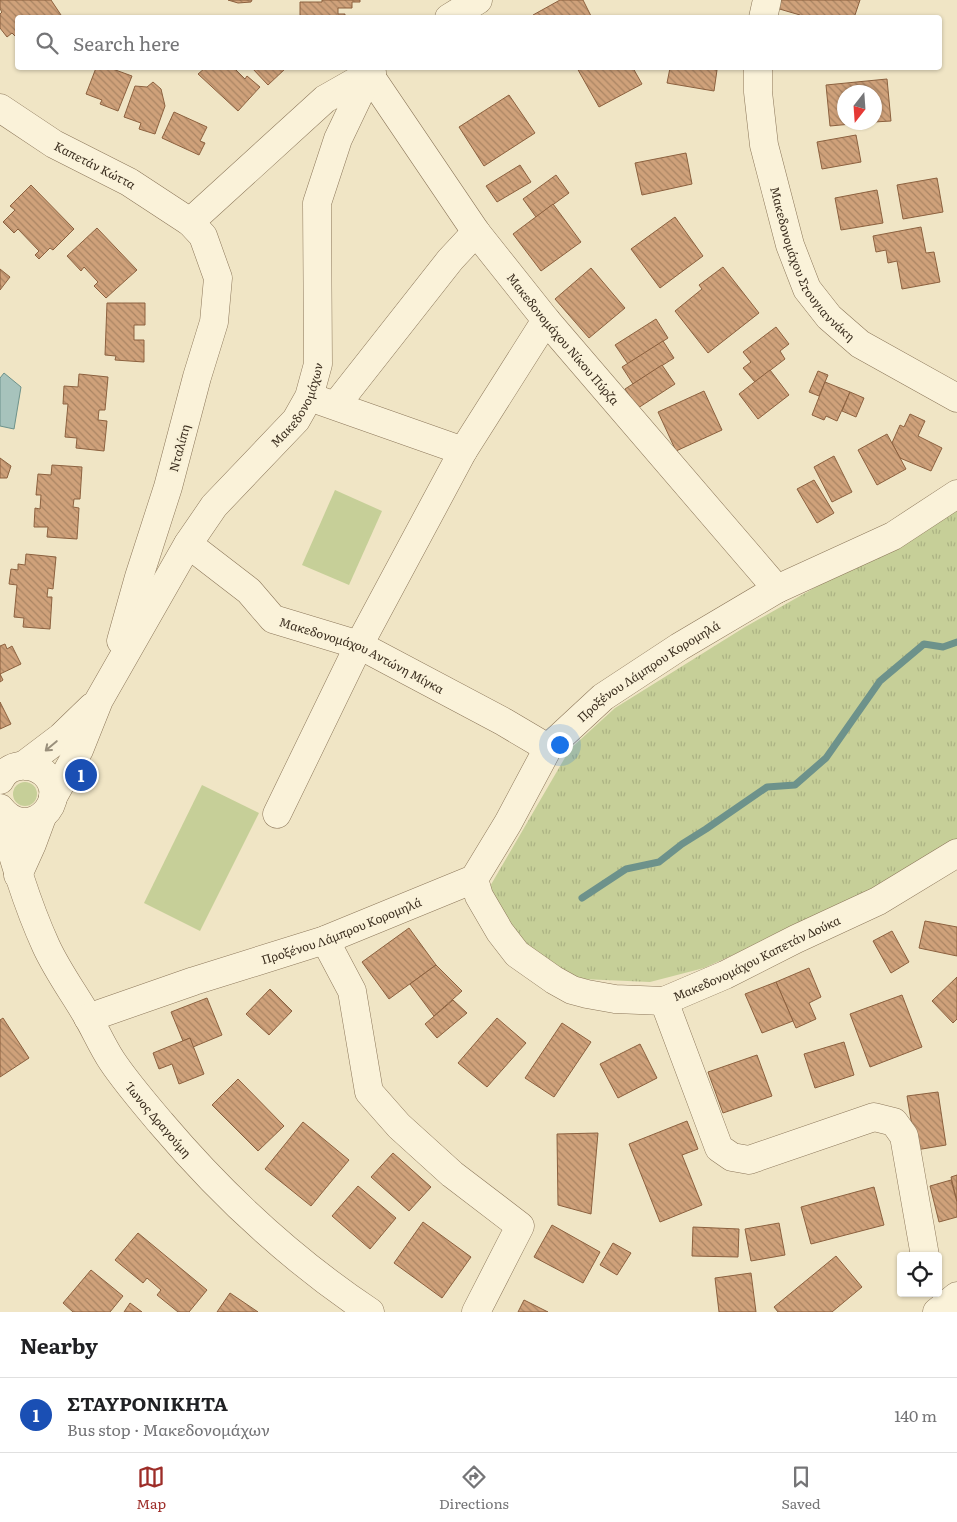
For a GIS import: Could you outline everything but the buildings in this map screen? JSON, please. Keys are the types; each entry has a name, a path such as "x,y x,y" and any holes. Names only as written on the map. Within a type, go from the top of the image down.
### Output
{"street":[{"path":"448,11 478,0"},
{"path":"764,15 767,0"},
{"name":"Μακεδονομάχου Στουγιαννάκη","path":"758,70 758,92 764,145 790,245 807,289 829,317 860,344 957,398"},
{"path":"190,222 325,99 374,71"},
{"name":"Μακεδονομάχου Νίκου Πύρζα","path":"374,71 476,232 546,320 777,589"},
{"name":"Μακεδονομάχων","path":"47,807 79,750 99,700 188,544 214,506 296,420 309,397 318,364 317,203 338,139 353,105 374,71"},
{"name":"Καπετάν Κώττα","path":"0,108 54,144 129,182 190,222"},
{"name":"Νταλίπη","path":"112,676 214,322 218,278 203,236 190,222"},
{"path":"336,405 450,260 476,232"},
{"path":"277,814 359,645 463,451 546,320"},
{"path":"309,397 463,451"},
{"name":"Προξένου Λάμπρου Κορομηλά","path":"88,1018 194,981 325,940 474,880 508,824 548,748 603,697 679,647 777,589 893,536 957,494"},
{"name":"Μακεδονομάχου Αντώνη Μίγκα","path":"188,544 250,591 273,619 359,645 504,722 548,748"},
{"name":"Μακεδονομάχων","path":"10,768 61,737 99,700"},
{"path":"9,876 32,844 47,807 50,782 46,775 32,766 10,768"},
{"path":"0,809 10,819 26,822 34,821 47,807"},
{"name":"Ίωνος Δραγούμη","path":"0,809 9,876 26,899 47,947 112,1061 147,1106 198,1165 256,1222 361,1310"},
{"name":"Μακεδονομάχου Καπετάν Δούκα","path":"474,880 479,896 500,932 517,954 546,975 572,990 587,994 615,999 664,1001 725,975 878,901 955,857"},
{"path":"325,940 352,991 369,1092 399,1126 452,1174 520,1226 476,1312"},
{"path":"664,1001 719,1148 732,1157 749,1160 874,1117 894,1122 904,1136 924,1252"}],"green space":[{"path":"335,490 382,511 349,585 302,565"},
{"path":"957,507 957,842 937,859 836,908 704,968 650,982 582,979 548,968 520,945 489,888 570,749 615,708 745,627"},
{"path":"25,782 30,783 36,789 36,799 30,805 25,806 20,805 14,799 13,794 14,789 20,783"},
{"path":"202,785 259,813 200,931 144,903"}],"water":[{"path":"4,373 21,387 14,429 0,426 0,378"}],"waterway":[{"path":"582,898 626,869 659,862 682,844 767,787 795,785 826,758 880,681 924,644 943,647 957,642"}],"place":[{"name":"ΣΤΑΥΡΟΝΙΚΗΤΑ","path":"81,775"}]}
